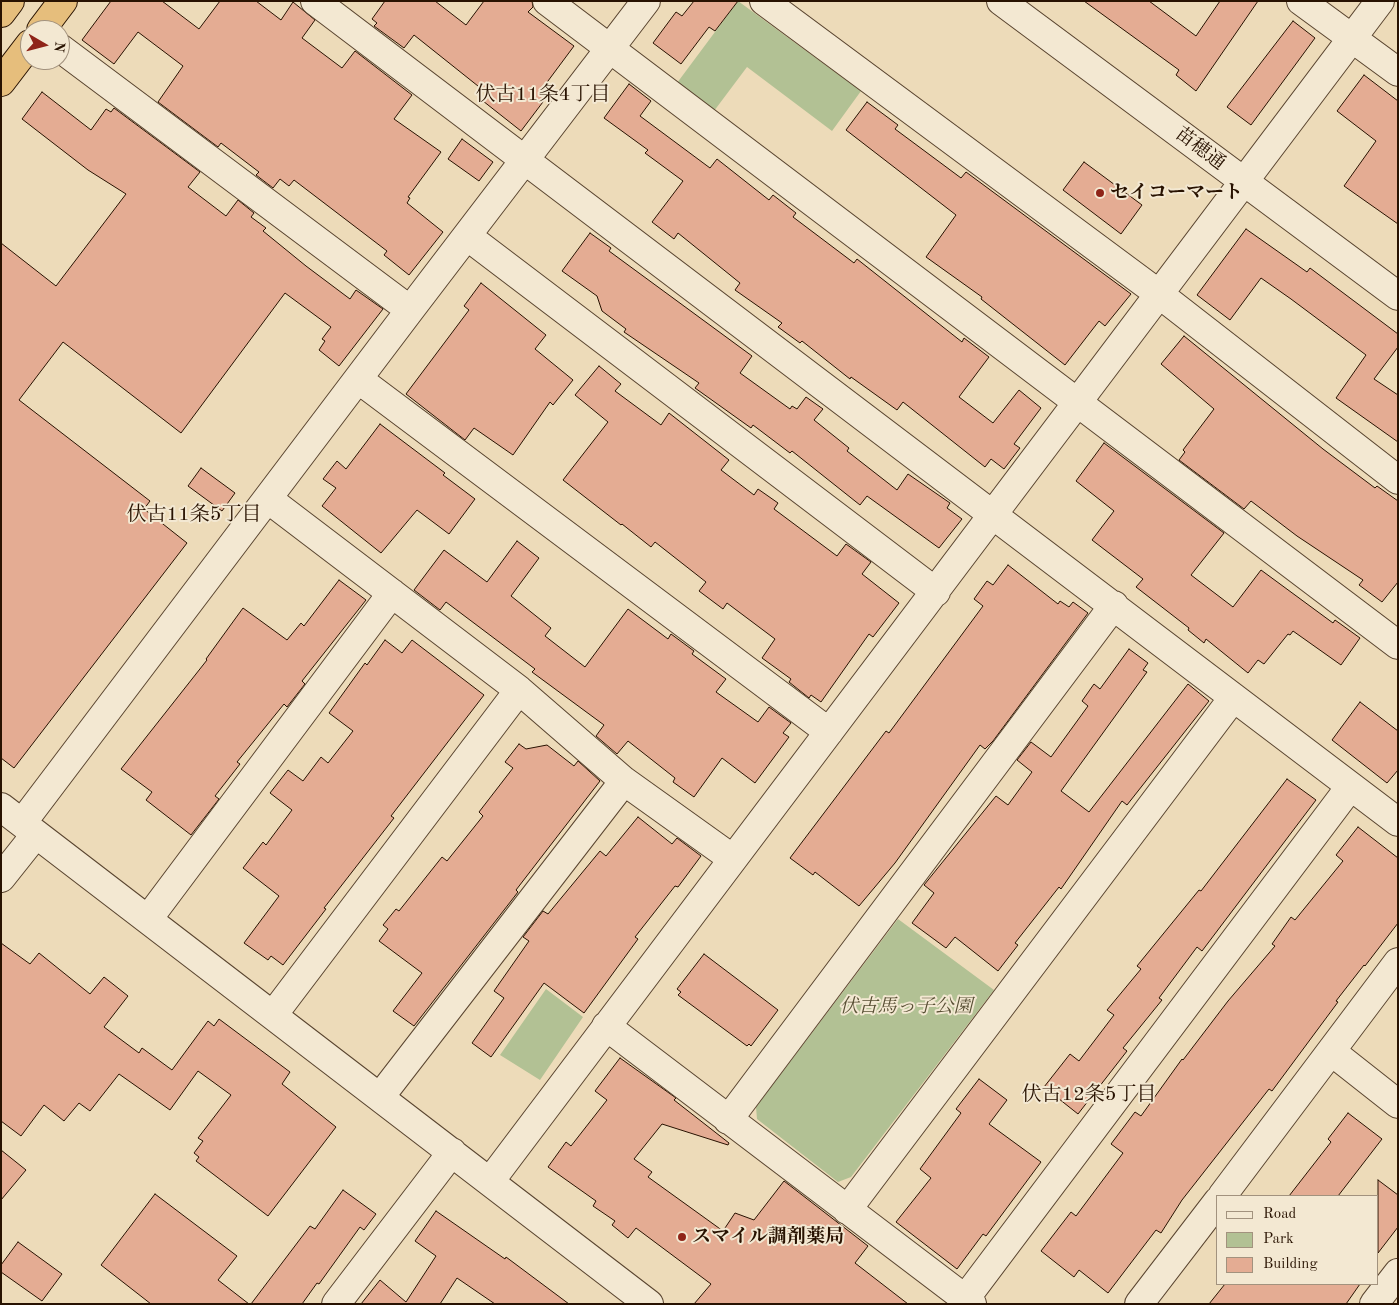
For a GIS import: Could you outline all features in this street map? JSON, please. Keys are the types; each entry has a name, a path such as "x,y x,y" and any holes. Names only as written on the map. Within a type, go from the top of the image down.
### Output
{"highway":[{"path":"1,13 10,1"},
{"path":"48,20 62,1"},
{"path":"1,82 20,57"}],"street":[{"path":"315,1 524,162 1114,605 1350,788 1398,822"},
{"path":"547,1 1398,645"},
{"path":"1,878 20,821 268,499 646,1"},
{"path":"764,1 1159,294 1398,480"},
{"name":"苗穂通","path":"1001,1 1398,296"},
{"path":"1301,1 1398,72"},
{"path":"491,1180 1380,1"},
{"path":"70,55 410,310"},
{"path":"467,236 936,592"},
{"path":"358,379 829,732"},
{"path":"268,499 519,690 624,780 733,859"},
{"path":"148,919 392,593"},
{"path":"728,1120 1114,605"},
{"path":"273,1015 519,690"},
{"path":"847,1210 1233,698"},
{"path":"380,1097 624,780"},
{"path":"606,1026 968,1301 1350,788"},
{"path":"20,821 491,1180 649,1304"},
{"path":"1223,1195 1398,962"},
{"path":"1332,1052 1398,1104"},
{"path":"336,1304 452,1152"},
{"path":"1139,1304 1216,1204"},
{"path":"1374,1304 1398,1273"}],"green space":[{"path":"738,1 861,91 832,131 747,67 714,111 677,83"},
{"name":"伏古馬っ子公園","path":"898,919 994,990 851,1177 838,1182 757,1119 756,1107"},
{"path":"546,989 583,1017 540,1080 500,1055"}],"building":[{"path":"111,1 162,1 199,29 220,1 256,1 281,20 293,2 315,20 302,38 342,68 355,51 412,95 394,119 441,152 408,197 410,198 407,203 443,232 409,275 384,255 387,251 294,180 289,186 280,179 273,188 256,175 259,172 221,143 218,147 158,102 183,66 138,32 114,64 82,40"},
{"path":"385,1 435,1 466,25 484,1 532,1 533,7 528,12 574,46 545,85 552,90 521,131 483,101 488,94 414,35 404,48 374,26 377,23 372,19"},
{"path":"694,1 738,1 715,31 709,27 681,64 653,43 676,12 682,16"},
{"path":"1084,1 1149,1 1196,36 1220,1 1258,1 1196,91 1176,75 1179,70"},
{"path":"1293,21 1315,38 1251,125 1227,107"},
{"path":"1364,75 1398,101 1398,224 1344,186 1376,141 1337,111"},
{"path":"629,84 651,101 640,116 710,168 717,159 769,200 773,195 796,213 793,217 854,263 857,259 962,342 964,338 989,357 959,397 993,423 1019,390 1041,408 1014,444 1020,448 1004,469 991,459 985,467 903,402 897,410 851,377 850,379 802,341 800,343 778,327 782,323 735,290 740,283 678,233 674,239 652,222 683,181 645,153 648,150 604,118"},
{"path":"42,92 91,130 106,109 111,112 114,108 200,172 188,187 226,216 238,200 254,213 251,217 266,228 263,231 306,266 350,299 356,290 383,309 339,366 319,350 325,341 322,339 331,327 285,293 181,433 63,342 19,400 150,501 144,509 187,543 14,768 1,758 1,243 56,286 126,194 88,170 22,119"},
{"path":"867,102 898,125 895,129 961,178 966,172 1131,294 1105,326 1099,321 1065,365 981,299 982,297 926,257 956,215 846,130"},
{"path":"462,139 493,162 479,181 448,159"},
{"path":"1084,162 1142,205 1121,234 1063,190"},
{"path":"1246,229 1307,272 1310,268 1398,334 1398,347 1374,379 1398,395 1398,442 1336,398 1366,355 1291,299 1261,278 1230,320 1197,295"},
{"path":"590,233 611,248 609,251 752,356 740,373 790,409 792,406 797,409 806,397 823,409 814,420 849,448 847,451 897,490 908,474 950,503 947,508 962,519 939,548 867,496 860,505 792,451 790,453 753,425 751,428 695,388 699,383 624,332 626,329 602,311 597,296 562,271"},
{"path":"481,283 546,335 535,349 573,380 553,405 550,402 513,455 474,428 465,440 406,394 469,310 464,306"},
{"path":"1184,336 1323,449 1375,488 1377,486 1398,501 1398,582 1382,602 1359,585 1363,580 1297,536 1251,501 1244,509 1179,460 1185,452 1183,450 1214,409 1161,364"},
{"path":"599,366 621,384 615,391 661,425 669,413 729,460 721,470 754,495 758,489 778,503 774,509 837,556 846,544 871,562 862,574 899,603 873,637 869,634 821,702 811,695 809,698 789,682 791,679 762,658 775,639 727,603 723,609 699,591 706,582 655,542 651,547 563,480 608,422 575,395"},
{"path":"380,424 445,473 443,475 475,499 449,534 417,510 381,553 322,506 336,488 323,479 337,461 346,469"},
{"path":"1104,443 1224,533 1191,575 1233,607 1261,570 1333,623 1335,620 1360,638 1341,665 1293,631 1290,635 1288,634 1264,664 1258,660 1248,673 1206,639 1204,643 1188,630 1189,628 1136,587 1143,579 1092,540 1114,511 1076,481"},
{"path":"201,468 235,493 222,511 188,486"},
{"path":"517,541 539,558 511,596 551,628 545,636 585,667 628,609 668,639 671,634 694,651 692,654 726,679 716,692 758,722 769,707 791,723 783,733 789,737 755,783 722,758 694,797 673,782 675,778 628,741 617,754 596,736 604,725 532,672 535,669 446,602 440,610 414,590 444,550 487,582"},
{"path":"1008,565 1058,604 1060,601 1069,607 1073,602 1088,613 993,741 985,749 980,745 895,863 859,906 815,872 813,875 790,858 886,731 889,733 983,606 974,599 987,581 993,585"},
{"path":"339,580 366,600 302,681 305,684 287,707 284,704 237,762 240,764 215,796 219,799 191,835 146,800 152,792 121,769 207,660 243,608 287,640 301,623 304,626"},
{"path":"385,640 402,653 412,640 484,695 391,816 394,818 324,908 326,909 283,965 271,956 268,960 244,943 279,896 243,868 263,842 266,845 292,810 270,793 288,770 303,781 321,757 328,763 353,731 329,713 365,663 367,665"},
{"path":"1129,649 1148,663 1143,670 1147,672 1061,791 1089,812 1188,684 1209,701 1127,805 1122,801 1061,889 1059,887 1015,943 1018,945 998,971 955,937 946,948 912,923 934,893 924,885 996,796 1008,805 1032,772 1017,760 1031,742 1051,757 1088,706 1082,701 1094,684 1100,689"},
{"path":"1360,702 1398,731 1398,770 1387,783 1332,740"},
{"path":"519,744 526,749 547,745 574,766 578,761 600,781 516,890 518,892 414,1026 393,1011 422,973 379,941 388,929 383,925 396,909 399,911 442,857 447,861 483,816 479,812 513,768 505,762"},
{"path":"1287,779 1316,800 1202,951 1197,947 1159,998 1162,1000 1123,1048 1127,1051 1078,1114 1044,1087 1070,1054 1079,1061 1114,1015 1107,1010 1141,969 1137,966 1199,890 1201,891"},
{"path":"638,817 672,844 677,838 701,856 678,887 675,886 635,937 638,939 584,1013 544,983 491,1057 472,1043 504,998 494,991 529,941 523,937 543,911 548,914 600,851 606,856"},
{"path":"1358,827 1398,858 1398,923 1336,1001 1338,1002 1272,1091 1269,1089 1182,1200 1161,1233 1156,1230 1108,1293 1079,1270 1074,1277 1041,1251 1071,1212 1076,1216 1123,1153 1111,1144 1135,1112 1141,1116 1182,1059 1275,946 1272,944 1291,917 1295,920 1343,861 1336,855"},
{"path":"1,943 30,964 39,953 90,994 104,977 128,996 104,1027 139,1053 142,1048 172,1070 208,1021 214,1026 219,1019 290,1072 282,1084 336,1127 268,1216 196,1161 199,1157 194,1153 203,1141 198,1138 231,1095 198,1071 170,1110 119,1074 90,1111 79,1103 64,1121 44,1105 21,1136 1,1121"},
{"path":"704,954 778,1010 751,1046 749,1044 747,1046 678,995 681,992 677,989"},
{"path":"620,1058 676,1098 674,1100 729,1143 728,1145 662,1124 634,1159 652,1172 648,1177 723,1231 735,1213 754,1220 784,1181 868,1246 855,1263 908,1304 694,1304 711,1284 636,1228 628,1238 612,1225 615,1221 593,1206 596,1201 548,1167 566,1142 571,1146 607,1100 595,1091"},
{"path":"979,1079 1007,1100 989,1124 1041,1162 986,1236 983,1234 957,1269 896,1222 931,1178 920,1169 961,1113 956,1109"},
{"path":"1348,1113 1382,1139 1339,1195 1290,1195 1331,1142 1328,1139"},
{"path":"1,1150 26,1170 1,1200"},
{"path":"1378,1180 1398,1195 1398,1227 1379,1252 1379,1195"},
{"path":"343,1190 376,1214 364,1230 360,1227 319,1284 317,1283 302,1304 251,1304 310,1226 315,1229"},
{"path":"155,1194 237,1256 218,1280 249,1304 151,1304 101,1265"},
{"path":"436,1211 505,1259 506,1257 569,1304 495,1304 457,1278 440,1304 361,1304 380,1280 406,1302 436,1256 415,1241"},
{"path":"18,1242 62,1274 42,1301 1,1272 1,1265"},
{"path":"1224,1285 1359,1285 1346,1304 1209,1304"}],"place":[{"name":"セイコーマート","path":"1100,193"},
{"name":"スマイル調剤薬局","path":"682,1237"}],"district":[{"name":"伏古11条4丁目","path":"543,95"},
{"name":"伏古11条5丁目","path":"194,515"},
{"name":"伏古12条5丁目","path":"1089,1095"}]}
